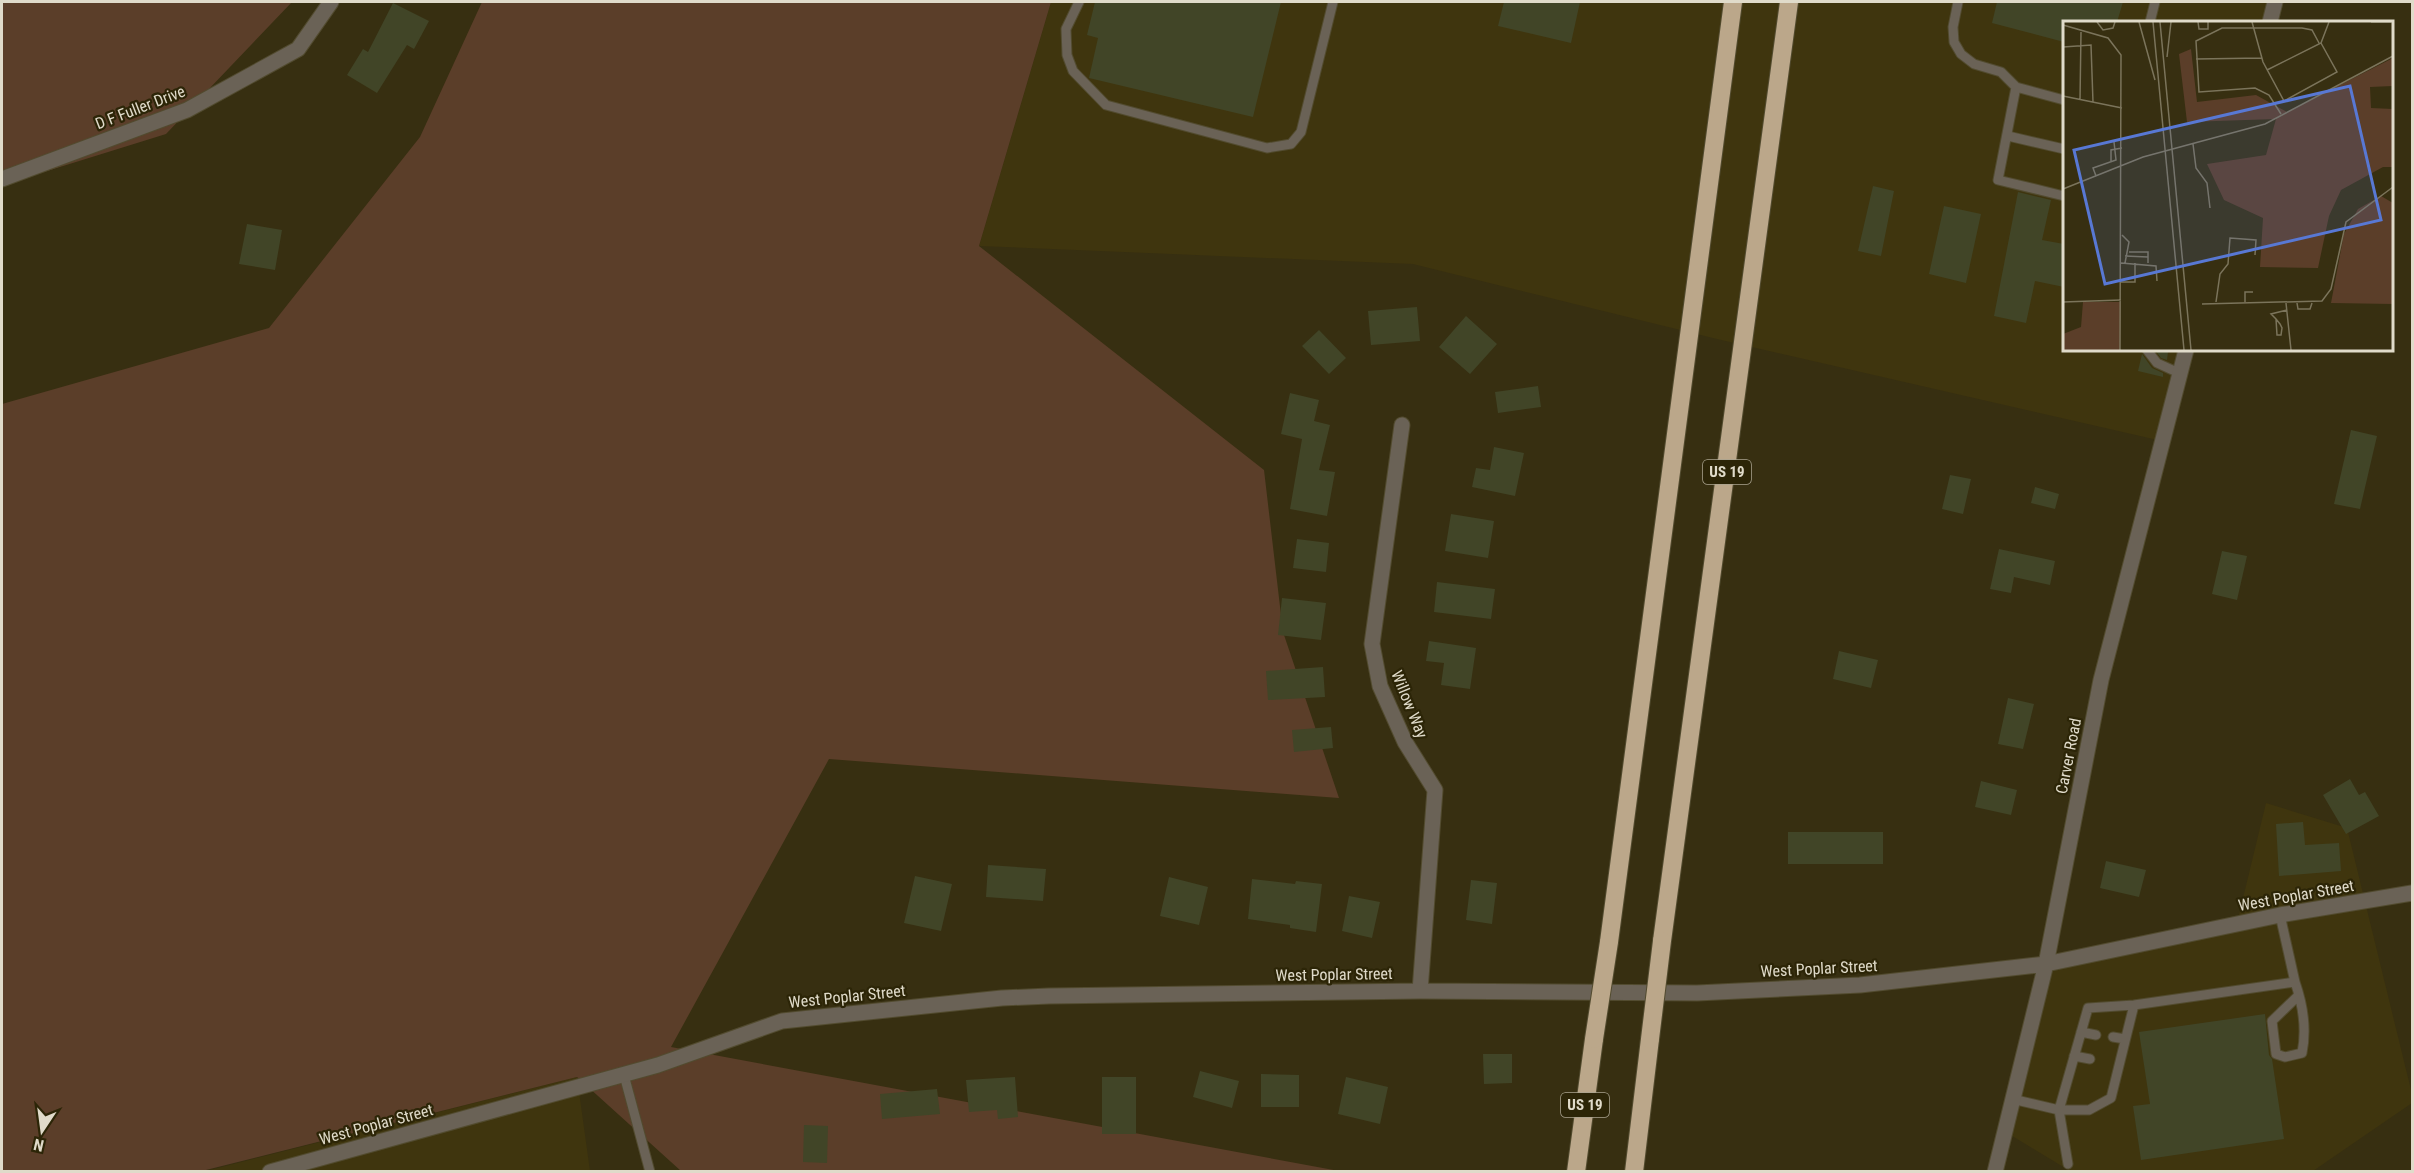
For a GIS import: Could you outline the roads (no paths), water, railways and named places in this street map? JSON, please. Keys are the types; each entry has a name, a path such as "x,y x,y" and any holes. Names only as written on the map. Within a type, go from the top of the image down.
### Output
{"highway":[{"name":"US 19","path":"1576,1172 1609,942 1733,2"},
{"name":"US 19","path":"1634,1172 1662,941 1789,2"}],"street":[{"name":"D F Fuller Drive","path":"2,179 187,111 298,49 331,2"},
{"path":"2270,21 2275,2"},
{"name":"Carver Road","path":"1995,1172 2046,964 2101,680 2186,351"},
{"name":"Willow Way","path":"1402,425 1372,644 1380,686 1405,742 1434,790 1420,991"},
{"name":"West Poplar Street","path":"270,1172 624,1075 782,1021 804,1018 1002,998 1420,991 1709,992 1860,985 2046,964 2280,915 2412,894"}],"lane":[{"path":"1079,2 1066,29 1067,55 1073,71 1106,105 1267,148 1291,144 1301,132 1334,2"},
{"path":"1958,2 1953,27 1954,42 1961,54 1974,64 2001,72 2016,87 2063,100"},
{"path":"2150,21 2155,2"},
{"path":"2016,87 1998,180 2063,196"},
{"path":"2008,136 2063,149"},
{"path":"2148,351 2157,363 2179,373"},
{"path":"2280,915 2295,982 2304,1009 2302,1053 2285,1057 2276,1054 2272,1021 2299,995"},
{"path":"2068,1164 2059,1110 2088,1008 2134,1005 2295,982"},
{"path":"2012,1099 2059,1110 2089,1110 2111,1098 2134,1005"},
{"path":"2081,1032 2096,1035"},
{"path":"2113,1037 2126,1039"},
{"path":"2074,1056 2090,1059"},
{"path":"2108,1063 2119,1065"},
{"path":"624,1075 650,1172"}]}
